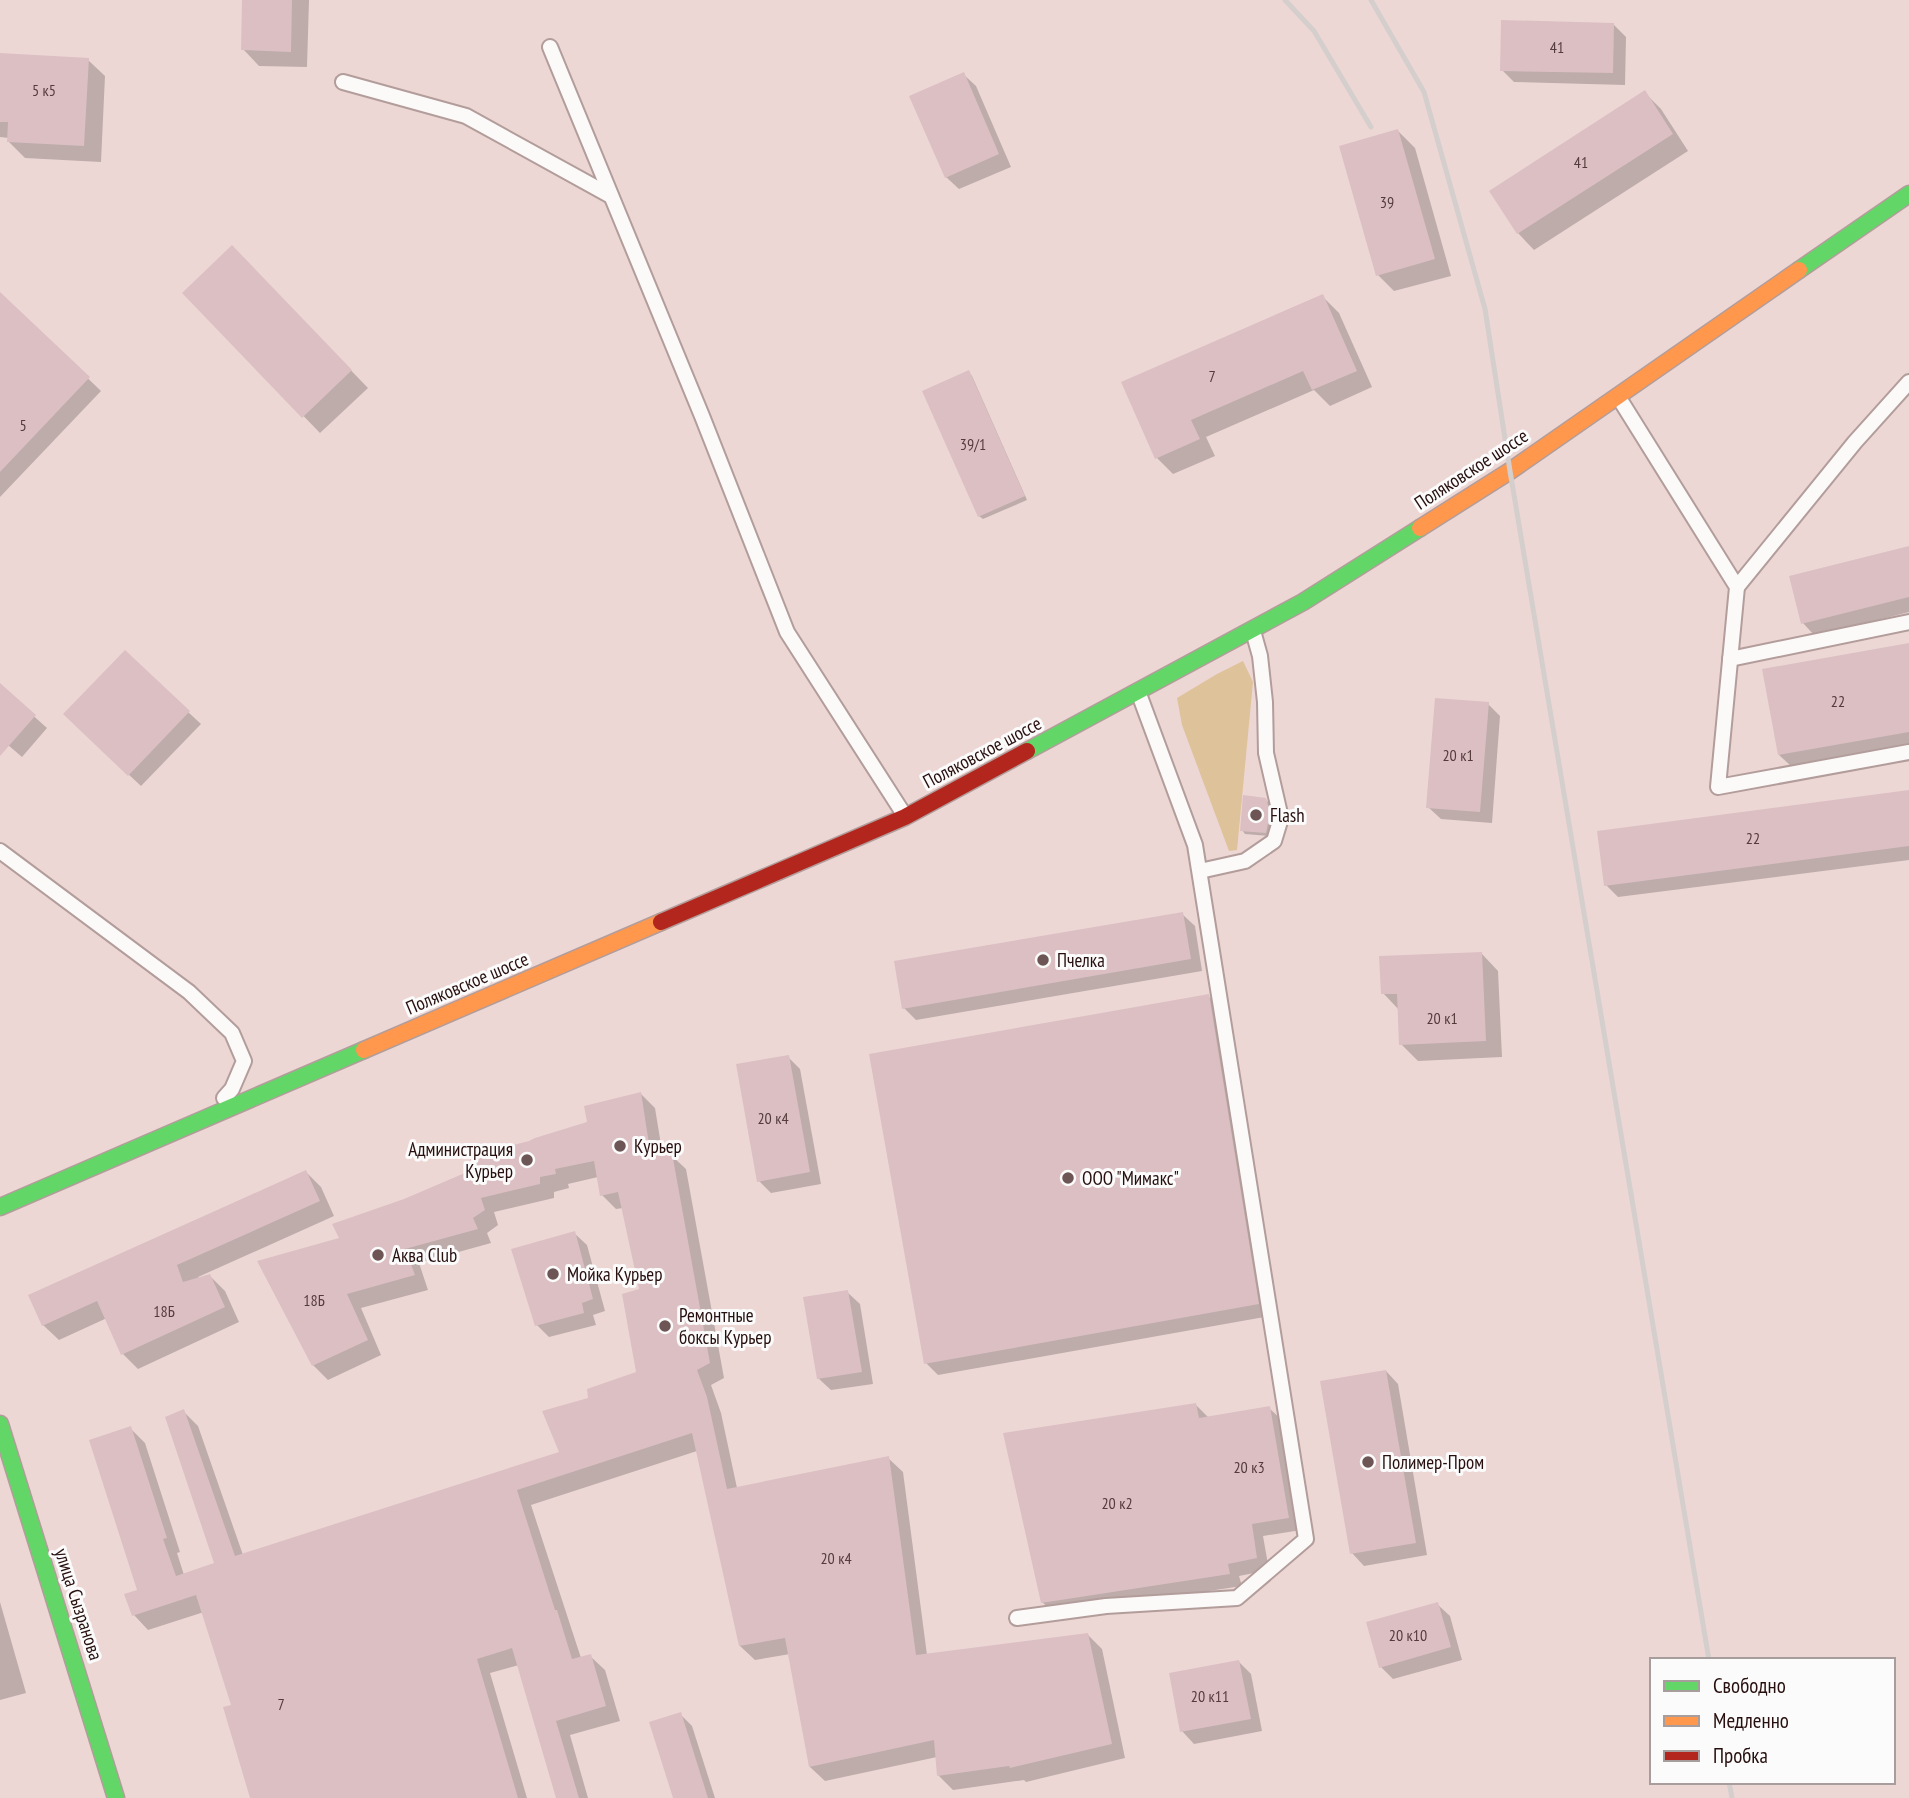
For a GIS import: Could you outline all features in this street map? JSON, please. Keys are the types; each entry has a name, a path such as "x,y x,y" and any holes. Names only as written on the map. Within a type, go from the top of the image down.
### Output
{"street":[{"name":"Поляковское шоссе","path":"0,1207 905,817 1303,603 1510,471 1909,194"},
{"name":"улица Сызранова","path":"0,1424 116,1798"}],"lane":[{"path":"550,47 702,416 786,632 905,817"},
{"path":"343,82 466,116 611,196"},
{"path":"1909,382 1855,442 1737,587 1718,787 1909,752"},
{"path":"1618,396 1737,587"},
{"path":"1730,659 1909,622"},
{"path":"1200,872 1245,861 1275,841 1281,818 1266,753 1265,702 1260,656 1252,630"},
{"path":"1017,1618 1106,1606 1237,1598 1306,1539 1195,845 1139,692"},
{"path":"0,851 189,992 232,1033 244,1061 233,1089 207,1118"}],"shaded area":[{"path":"1243,661 1253,682 1237,850 1229,851 1182,725 1177,698"}],"building":[{"path":"242,0 292,0 291,52 241,50"},
{"path":"1501,20 1614,23 1613,73 1500,71"},
{"path":"0,53 89,58 84,146 7,142 8,122 0,122"},
{"path":"964,72 999,154 945,178 909,96"},
{"path":"1645,90 1673,134 1517,234 1489,191"},
{"path":"1398,129 1435,259 1376,276 1339,146"},
{"path":"232,245 352,370 302,418 182,293"},
{"path":"0,292 90,377 0,472"},
{"path":"1323,294 1357,371 1312,390 1303,371 1191,420 1200,439 1155,459 1121,382"},
{"path":"969,370 1025,496 978,517 922,391"},
{"path":"1909,546 1909,597 1801,624 1789,576"},
{"path":"1909,643 1909,732 1778,755 1762,669"},
{"path":"125,650 190,711 128,776 63,714"},
{"path":"0,683 36,715 0,756"},
{"path":"1435,698 1489,702 1480,812 1426,808"},
{"path":"1909,790 1909,846 1604,886 1597,831"},
{"name":"Flash","path":"1243,795 1266,798 1270,813 1266,833 1240,831"},
{"name":"Пчелка","path":"1183,912 1191,959 902,1009 894,961"},
{"path":"1482,952 1486,1041 1399,1045 1397,994 1381,994 1379,956"},
{"name":"ООО \"Мимакс\"","path":"1209,994 1259,1304 924,1364 869,1054"},
{"path":"789,1055 810,1172 757,1182 736,1064"},
{"path":"641,1092 651,1157 672,1153 710,1363 697,1370 707,1397 727,1489 889,1456 916,1655 1088,1633 1112,1744 1010,1768 937,1776 934,1740 809,1767 785,1638 739,1646 692,1433 517,1490 572,1659 591,1654 606,1706 556,1721 579,1798 556,1798 512,1648 477,1659 518,1798 250,1798 223,1707 231,1705 196,1595 132,1616 124,1594 137,1590 89,1440 131,1426 167,1538 163,1539 176,1576 214,1563 165,1417 184,1409 235,1556 559,1452 542,1411 588,1398 587,1389 636,1372 622,1294 639,1289 618,1192 600,1196 594,1161 555,1169 556,1174 540,1177 540,1184 481,1198 485,1210 473,1218 478,1229 405,1249 415,1275 347,1294 368,1340 312,1366 257,1261 339,1238 332,1224 404,1199 474,1169 469,1156 529,1141 587,1122 584,1106"},
{"path":"306,1170 320,1201 177,1265 183,1282 210,1274 225,1307 121,1355 97,1301 42,1326 28,1295"},
{"name":"Мойка Курьер","path":"575,1231 593,1299 582,1303 584,1313 535,1326 511,1249"},
{"path":"848,1290 862,1372 817,1379 803,1297"},
{"name":"Полимер-Пром","path":"1386,1370 1416,1543 1350,1554 1320,1381"},
{"path":"1196,1403 1199,1418 1270,1406 1289,1518 1252,1524 1257,1558 1228,1564 1230,1574 1041,1603 1003,1433"},
{"path":"1438,1602 1451,1647 1379,1668 1366,1622"},
{"path":"1239,1660 1251,1719 1180,1732 1169,1673"},
{"path":"681,1712 708,1798 673,1798 649,1722"}],"railway":[{"path":"1285,0 1314,31 1371,127"},
{"path":"1371,0 1424,92 1485,309 1709,1658"},
{"path":"1729,1784 1732,1798"}],"traffic: fast":[{"path":"1799,270 1909,194"},
{"path":"1027,751 1303,602 1420,528"},
{"path":"0,1207 364,1050"},
{"path":"0,1424 116,1798"}],"traffic: slow":[{"path":"1420,528 1510,471 1799,270"},
{"path":"364,1050 661,922"}],"traffic: jam":[{"path":"661,922 905,817 1027,751"}],"place":[{"name":"Flash","path":"1256,815"},
{"name":"Пчелка","path":"1043,960"},
{"name":"Курьер","path":"620,1146"},
{"name":"Администрация Курьер","path":"527,1160"},
{"name":"ООО \"Мимакс\"","path":"1068,1178"},
{"name":"Аква Club","path":"378,1255"},
{"name":"Мойка Курьер","path":"553,1274"},
{"name":"Ремонтные боксы Курьер","path":"665,1326"},
{"name":"Полимер-Пром","path":"1368,1462"}]}
